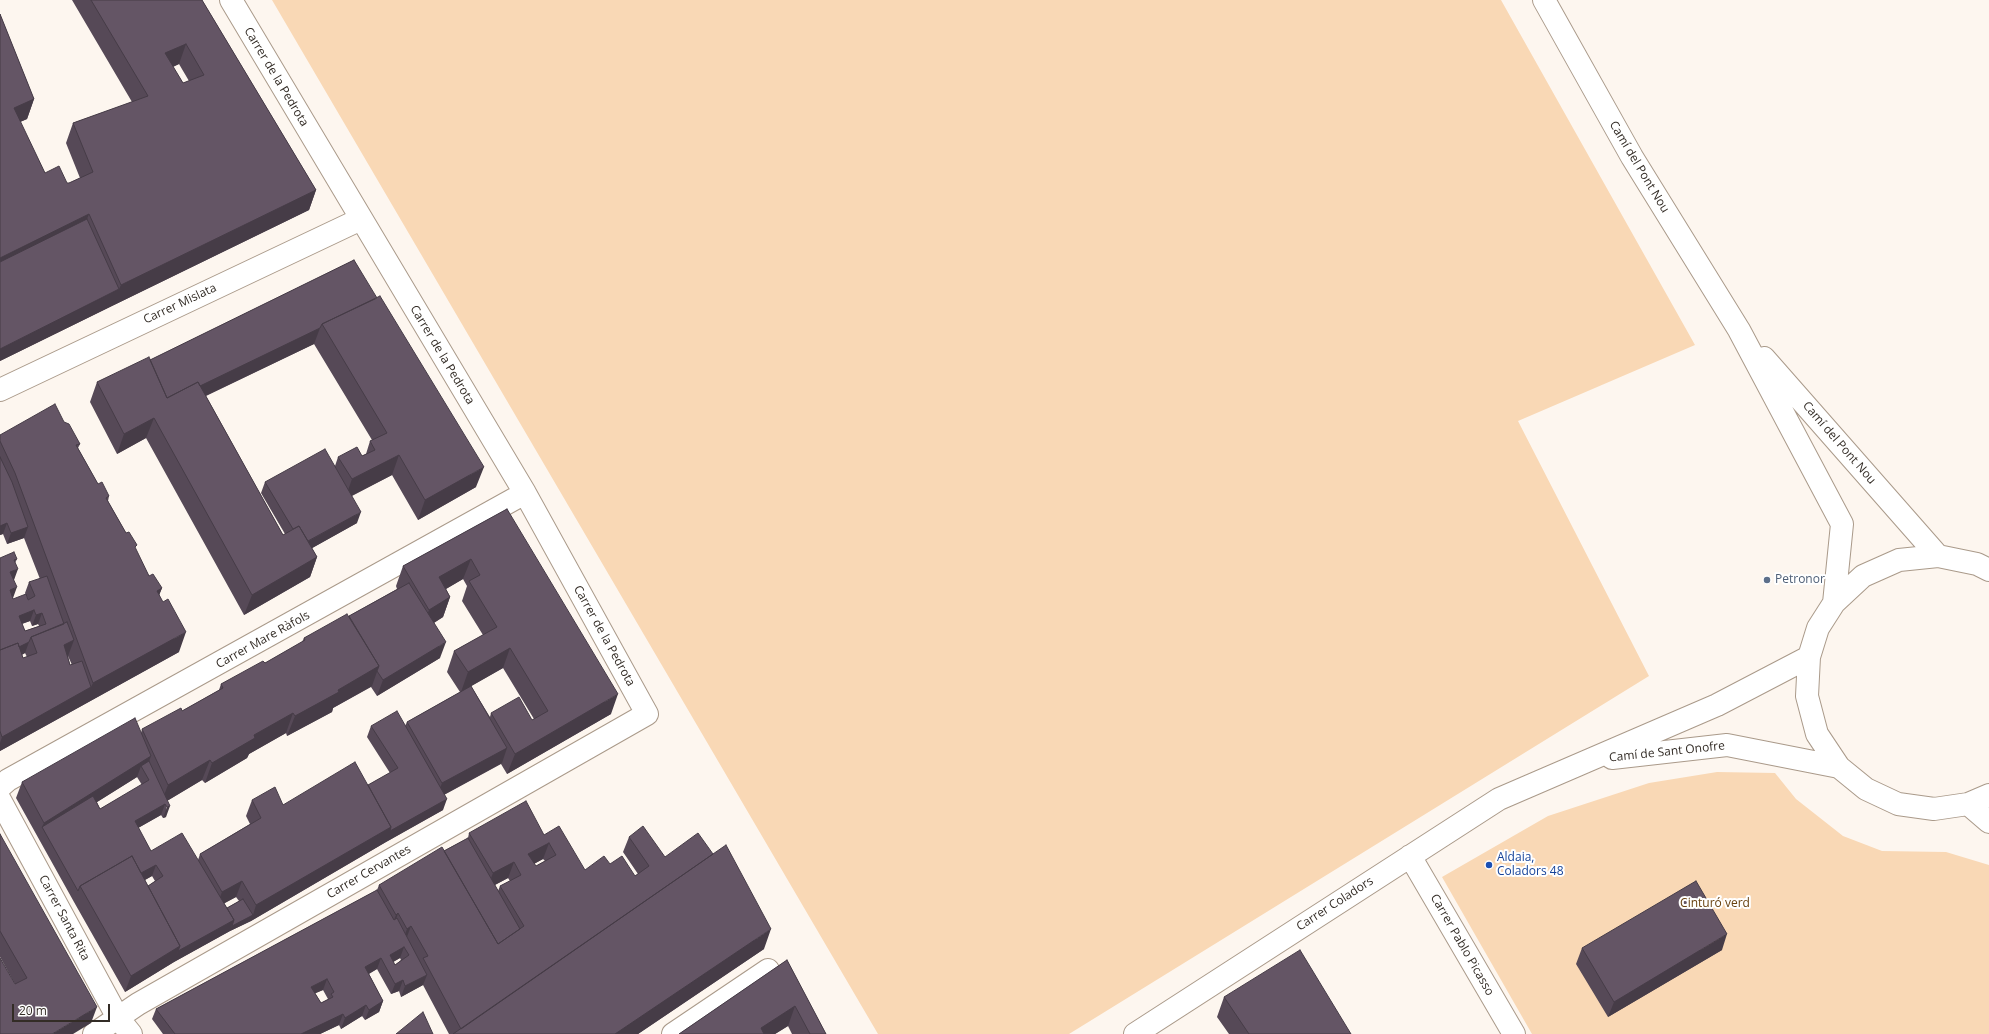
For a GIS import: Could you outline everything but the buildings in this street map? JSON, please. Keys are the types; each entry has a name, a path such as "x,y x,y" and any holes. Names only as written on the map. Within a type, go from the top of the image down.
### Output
{"street":[{"name":"Carrer de la Pedrota","path":"231,0 525,493 647,714"},
{"name":"Camí del Pont Nou","path":"1544,0 1632,157 1739,330 1842,524 1834,603"},
{"name":"Carrer Mislata","path":"0,390 361,219"},
{"name":"Camí del Pont Nou","path":"1739,330 1938,556"},
{"name":"Carrer Mare Ràfols","path":"0,787 8,780 525,493"},
{"path":"1989,570 1977,564 1938,556 1899,560 1863,576 1834,603 1818,628 1809,657 1807,696 1817,734 1839,767 1866,789 1898,804 1934,809 1968,804 1989,795"},
{"name":"Camí de Sant Onofre","path":"1540,782 1717,705 1809,657"},
{"name":"Carrer Cervantes","path":"94,1034 125,1026 138,1004 647,714"},
{"name":"Camí de Sant Onofre","path":"1589,761 1727,745 1839,767"},
{"name":"Carrer Coladors","path":"1135,1034 1163,1026 1410,856 1499,799 1540,782"},
{"name":"Carrer Santa Rita","path":"0,800 125,1026"},
{"path":"1968,804 1989,822"},
{"name":"Carrer Pablo Picasso","path":"1410,856 1514,1034"},
{"path":"673,1034 768,970"}],"green space":[{"path":"272,0 1501,0 1695,345 1518,421 1649,676 1069,1034 878,1034"},
{"name":"Cinturó verd","path":"1717,772 1775,773 1796,799 1843,836 1882,851 1946,852 1989,865 1989,1034 1532,1034 1442,877 1548,816 1649,783"}],"place":[{"name":"Petronor","path":"1767,580"},
{"name":"Aldaia, Coladors 48","path":"1489,865"}]}
